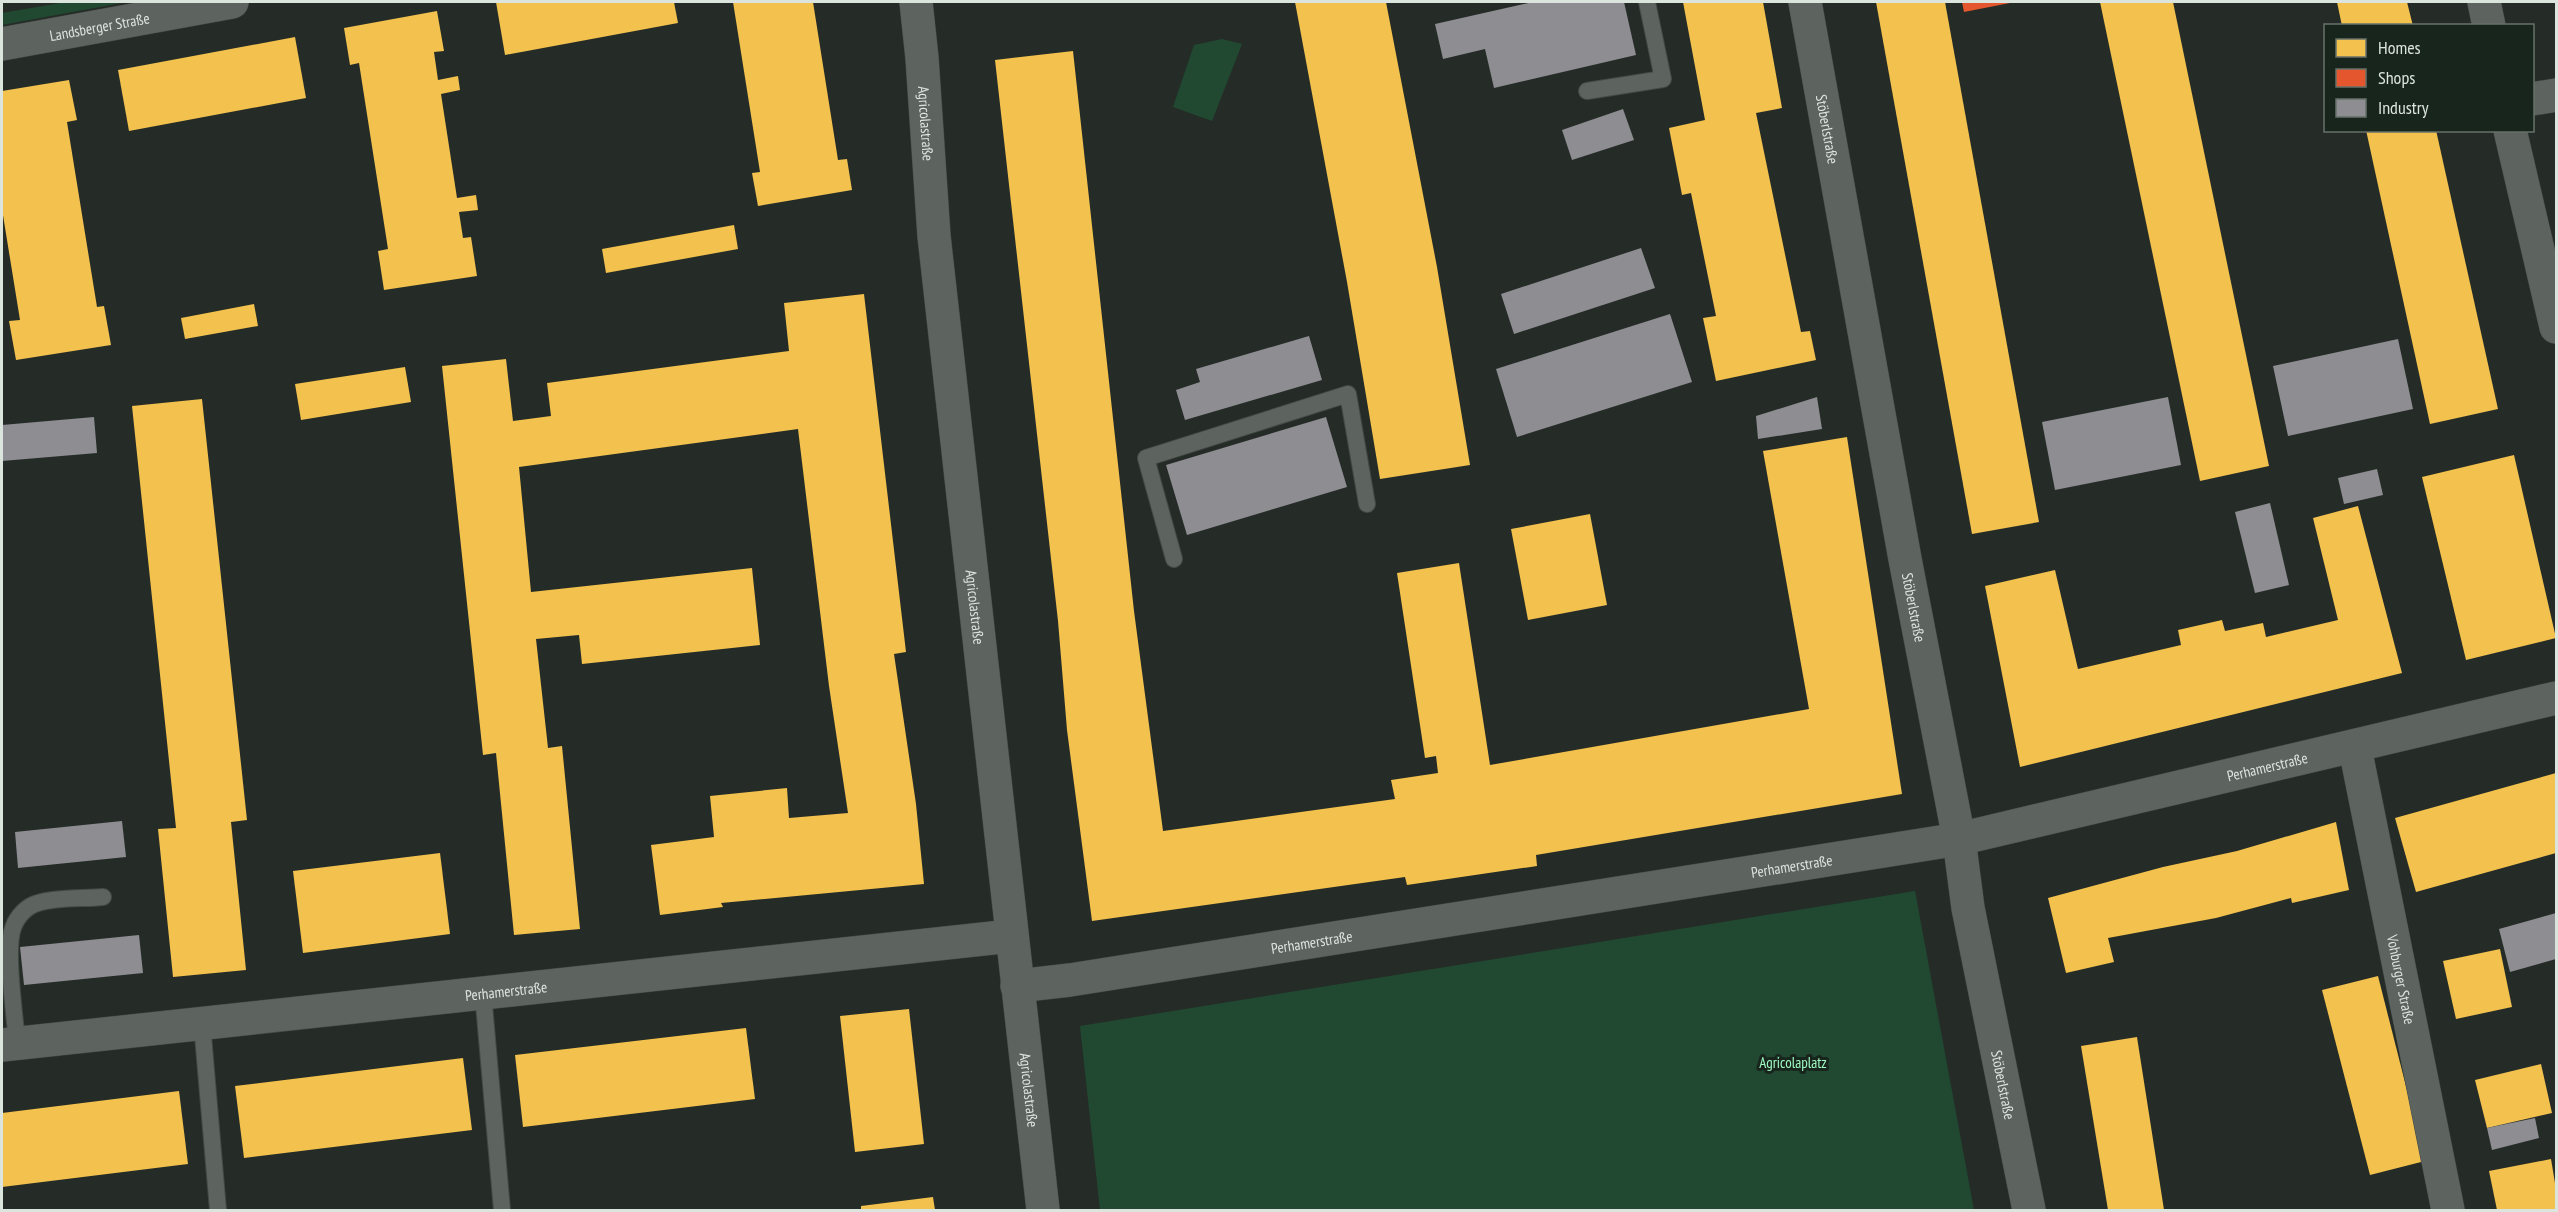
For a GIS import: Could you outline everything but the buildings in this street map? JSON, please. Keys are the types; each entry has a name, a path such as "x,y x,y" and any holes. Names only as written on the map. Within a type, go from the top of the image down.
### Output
{"street":[{"name":"Landsberger Straße","path":"2,44 232,2"},
{"name":"Agricolastraße","path":"916,2 934,236 1043,1210"},
{"name":"Stöberlstraße","path":"1804,2 1905,559 1959,839 1968,908 2030,1210"},
{"path":"2484,2 2489,24"},
{"path":"2534,99 2556,95"},
{"path":"2510,132 2556,327"},
{"name":"Perhamerstraße","path":"1017,986 1082,978 1959,839 2355,748 2556,698"},
{"name":"Vohburger Straße","path":"2355,748 2448,1210"},
{"name":"Perhamerstraße","path":"9,1044 1011,936"}],"lane":[{"path":"1587,91 1663,79 1647,2"},
{"path":"1174,559 1146,458 1348,394 1367,504"},
{"path":"9,1044 10,949 12,929 17,919 24,910 38,903 103,897"},
{"path":"483,993 502,1210"},
{"path":"202,1024 218,1210"}],"green space":[{"path":"66,2 127,2 2,25 2,13"},
{"path":"1222,39 1242,44 1212,121 1173,107 1194,45"},
{"name":"Agricolaplatz","path":"1915,891 1974,1210 1100,1210 1080,1026"}]}
